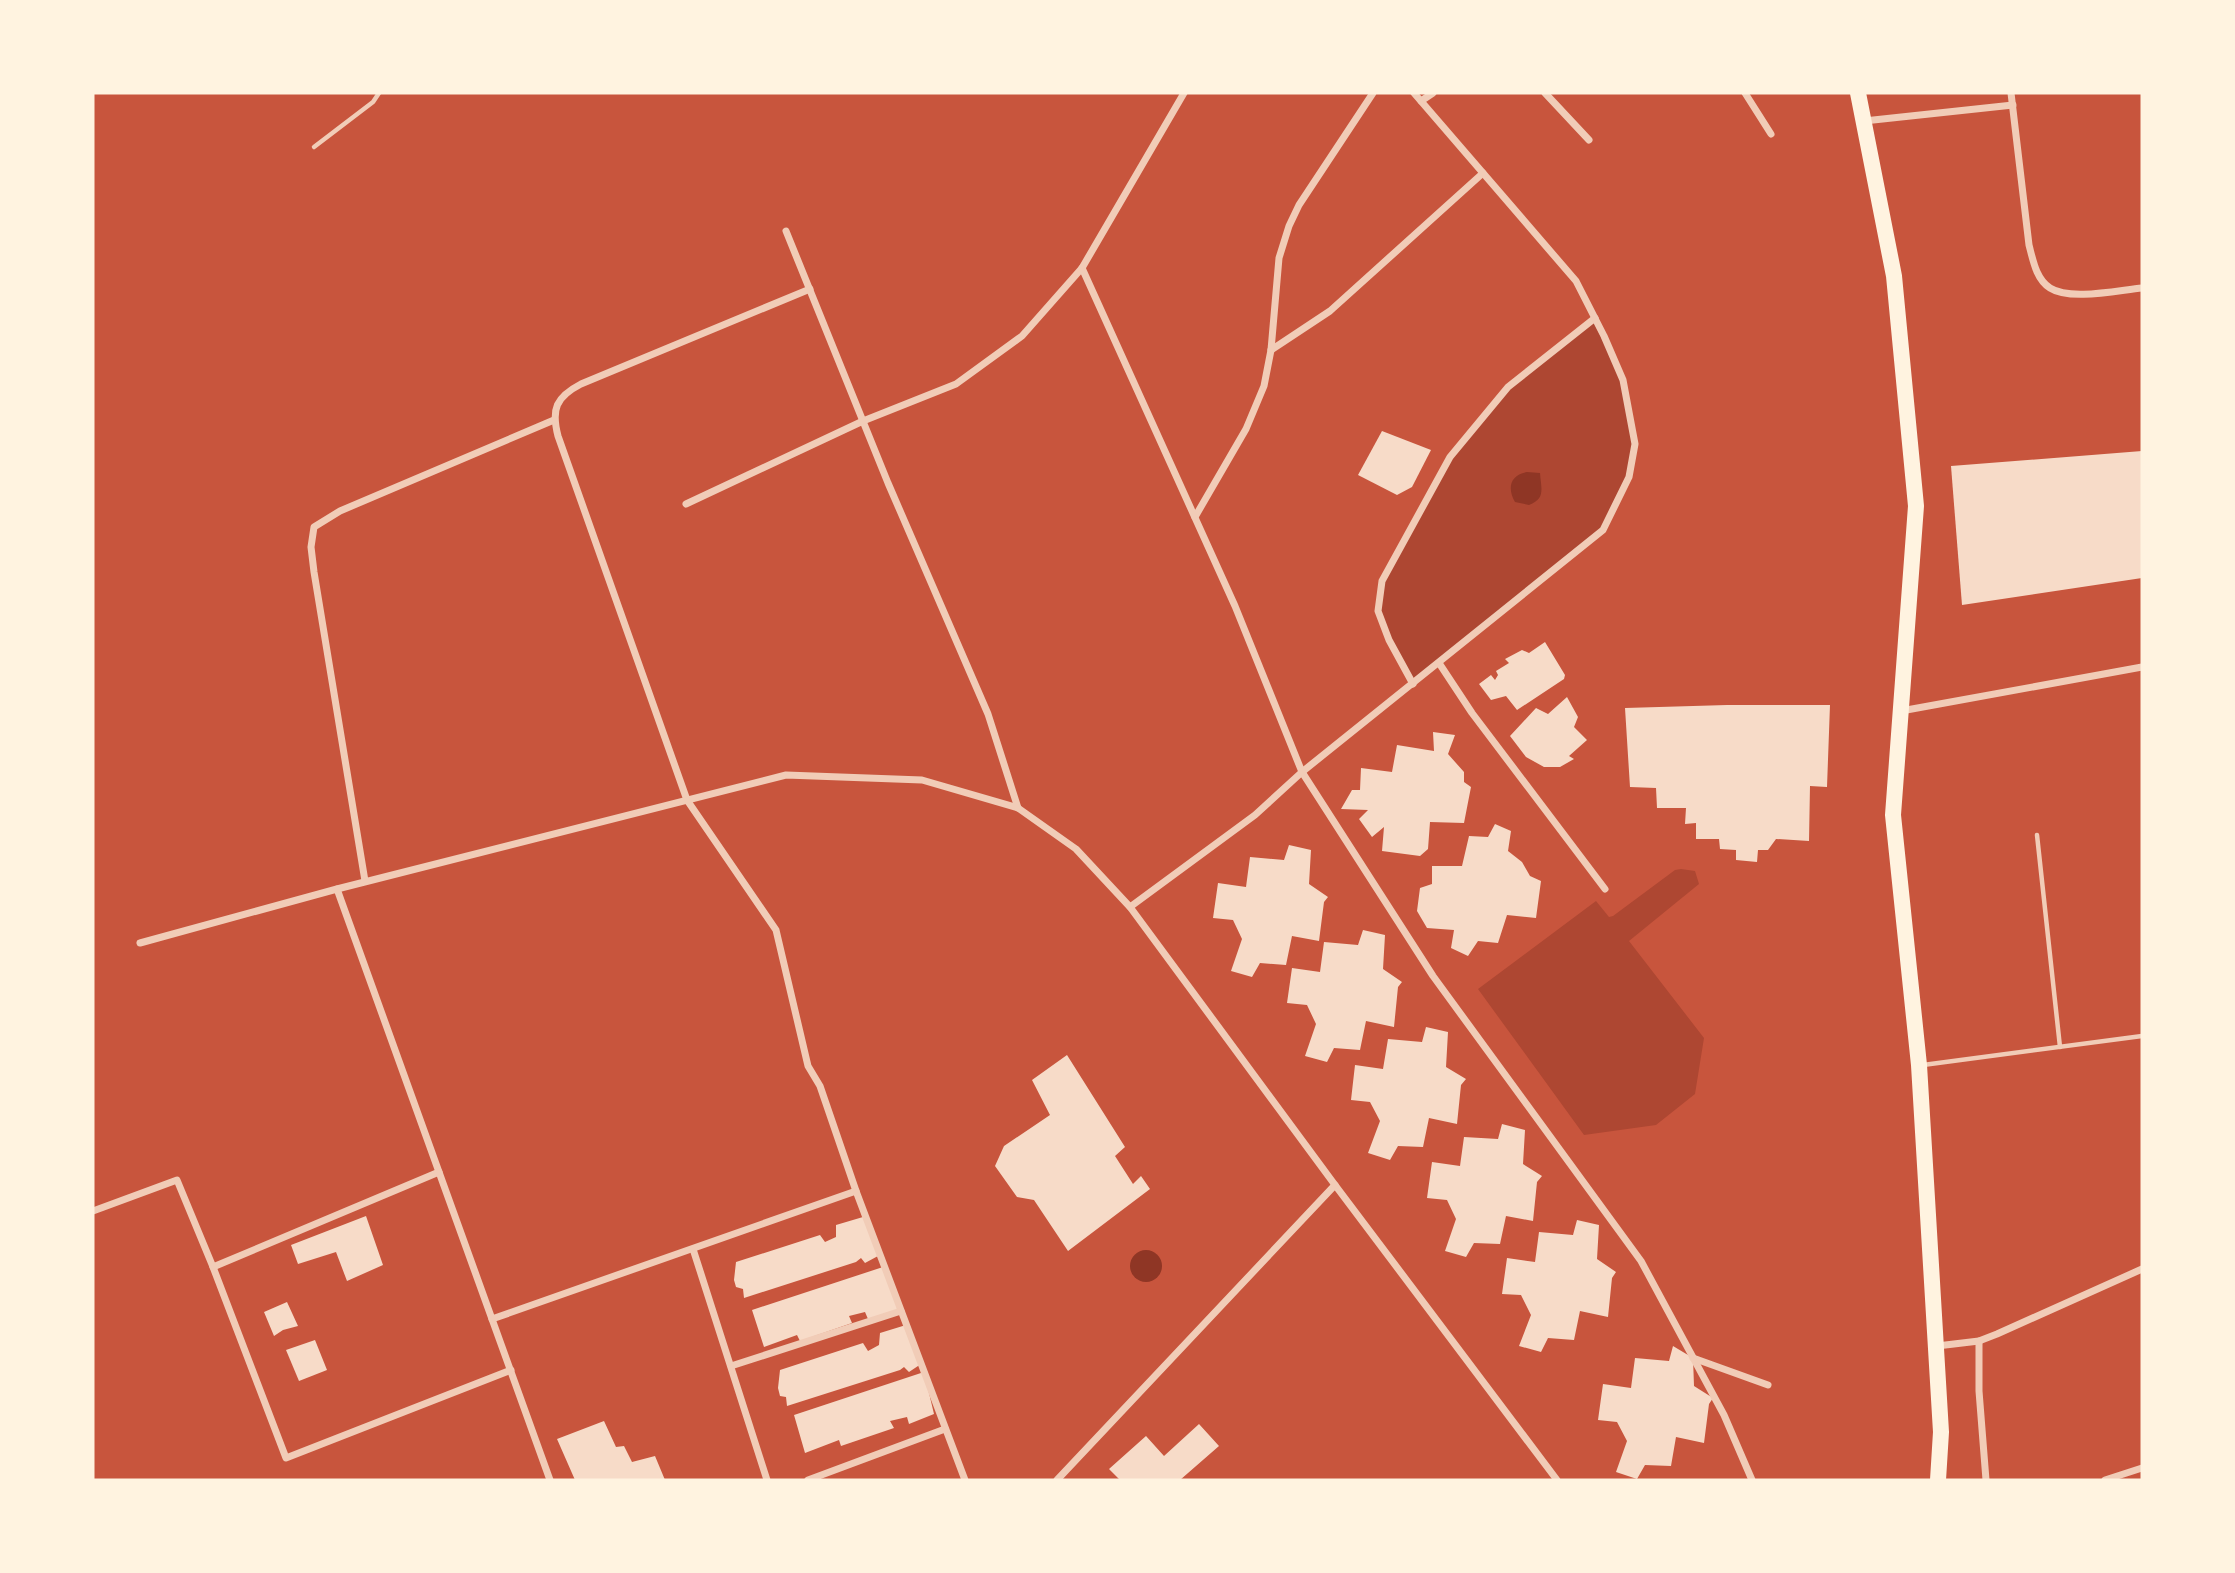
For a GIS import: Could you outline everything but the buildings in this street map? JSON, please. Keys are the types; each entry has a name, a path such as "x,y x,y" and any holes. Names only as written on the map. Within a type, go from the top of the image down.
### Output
{"main road":[{"path":"1858,93 1894,276 1916,506 1893,815 1919,1065 1941,1432 1938,1480"}],"street":[{"path":"686,504 863,421 956,384 1022,336 1082,268 1184,93"},
{"path":"1195,517 1246,429 1264,386 1271,350 1279,258 1289,226 1299,205 1373,93"},
{"path":"1130,907 1255,815 1302,772 1603,530 1629,477 1635,444 1623,380 1576,281 1414,93"},
{"path":"1421,101 1433,93"},
{"path":"1545,93 1590,140"},
{"path":"1745,93 1772,134"},
{"path":"2011,93 2029,245 2033,263 2041,279 2050,288 2063,294 2142,288"},
{"path":"1863,121 2013,105"},
{"path":"1271,350 1330,311 1483,173"},
{"path":"786,231 863,421 988,714 1018,808"},
{"path":"1082,268 1235,606 1302,772 1433,976 1641,1261 1724,1415 1752,1480"},
{"path":"810,289 581,384 566,392 556,406 554,420 687,800 776,929 808,1066 820,1086 856,1191 965,1480"},
{"path":"1413,684 1389,640 1378,611 1382,581 1450,457 1508,387 1595,318"},
{"path":"365,881 310,547 313,527 340,511 554,420"},
{"path":"1439,663 1472,713 1605,889"},
{"path":"1901,711 2142,667"},
{"path":"141,943 365,881 786,775 922,780 1018,808 1076,849 1130,907 1557,1480"},
{"path":"337,889 551,1480"},
{"path":"213,1267 439,1172"},
{"path":"93,1211 177,1180 286,1458 510,1370"},
{"path":"1057,1480 1335,1185"},
{"path":"492,1319 856,1191"},
{"path":"693,1248 767,1480"},
{"path":"1936,1346 1979,1340 2015,1327 2142,1269"},
{"path":"731,1366 901,1311"},
{"path":"1979,1340 1979,1391 1986,1480"},
{"path":"1693,1358 1768,1385"},
{"path":"808,1480 945,1429"},
{"path":"2105,1480 2142,1468"}],"lane":[{"path":"314,148 373,102 380,93"},
{"path":"2037,835 2060,1047"},
{"path":"1919,1065 2142,1036"}],"shaded area":[{"path":"1593,322 1623,380 1635,444 1629,477 1603,530 1413,684 1378,611 1382,581 1450,457 1508,387"},
{"path":"1527,472 1540,473 1541,488 1538,500 1529,505 1515,502 1511,492 1514,479"},
{"path":"1675,870 1695,871 1699,884 1629,941 1704,1038 1695,1094 1656,1125 1584,1135 1478,989 1596,901 1609,917 1613,916"},
{"path":"1146,1250 1157,1255 1162,1266 1157,1277 1146,1282 1135,1277 1130,1266 1135,1255"}]}
